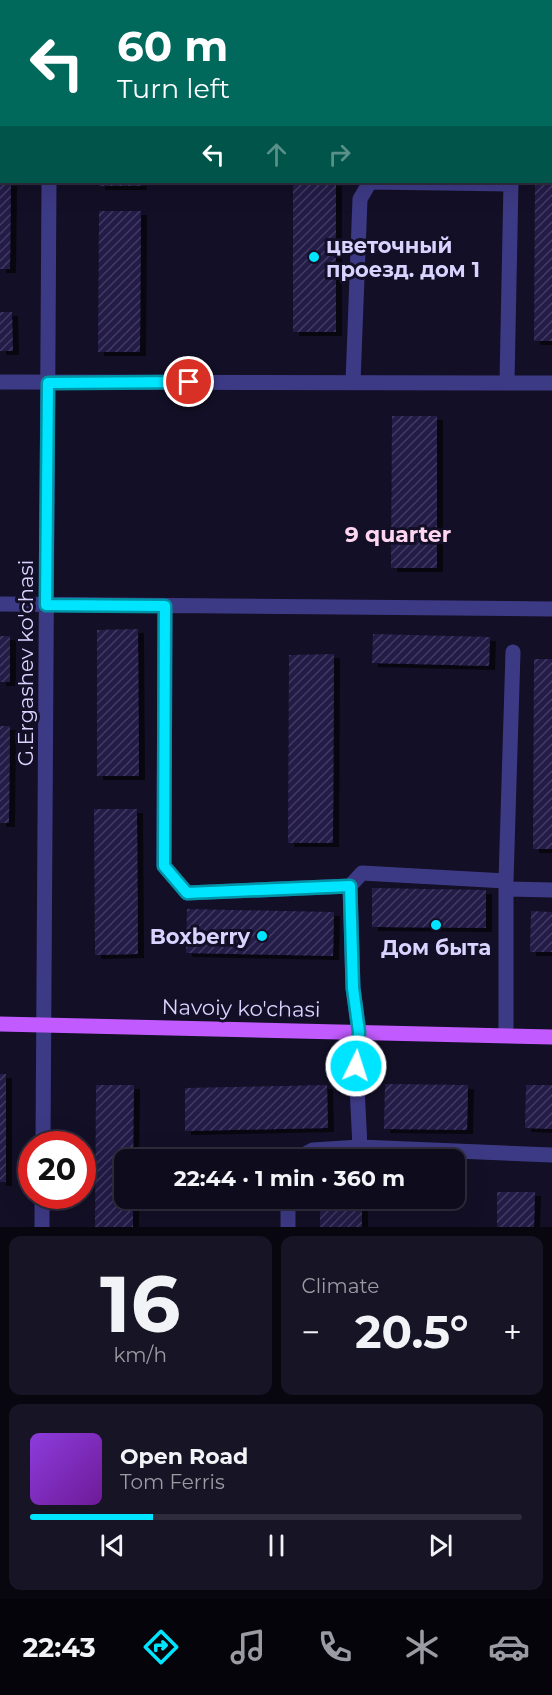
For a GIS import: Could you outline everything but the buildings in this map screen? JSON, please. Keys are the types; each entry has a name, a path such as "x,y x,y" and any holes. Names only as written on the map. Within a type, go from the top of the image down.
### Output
{"main road":[{"name":"Navoiy ko'chasi","path":"0,1024 552,1036"}],"street":[{"name":"G.Ergashev ko'chasi","path":"43,1131 49,183"},
{"path":"352,382 360,199 370,183 511,183 507,382"},
{"path":"0,382 552,383"},
{"path":"0,604 552,609"},
{"path":"165,606 164,866 187,893 350,886 363,873 552,890"},
{"path":"506,1035 506,885 513,652"},
{"path":"350,886 353,988 359,1032 356,1066 360,1147"},
{"path":"329,1149 360,1147 552,1155"},
{"path":"42,1209 42,1227"},
{"path":"288,1209 288,1227"}],"place":[{"name":"цветочный проезд. дом 1","path":"314,257"},
{"name":"Дом быта","path":"436,925"},
{"name":"Boxberry","path":"262,936"}],"district":[{"name":"9 quarter","path":"398,534"}],"route":[{"path":"189,382 48,383 46,605 165,606 164,866 187,893 350,886 353,988 359,1032 356,1066"}]}
